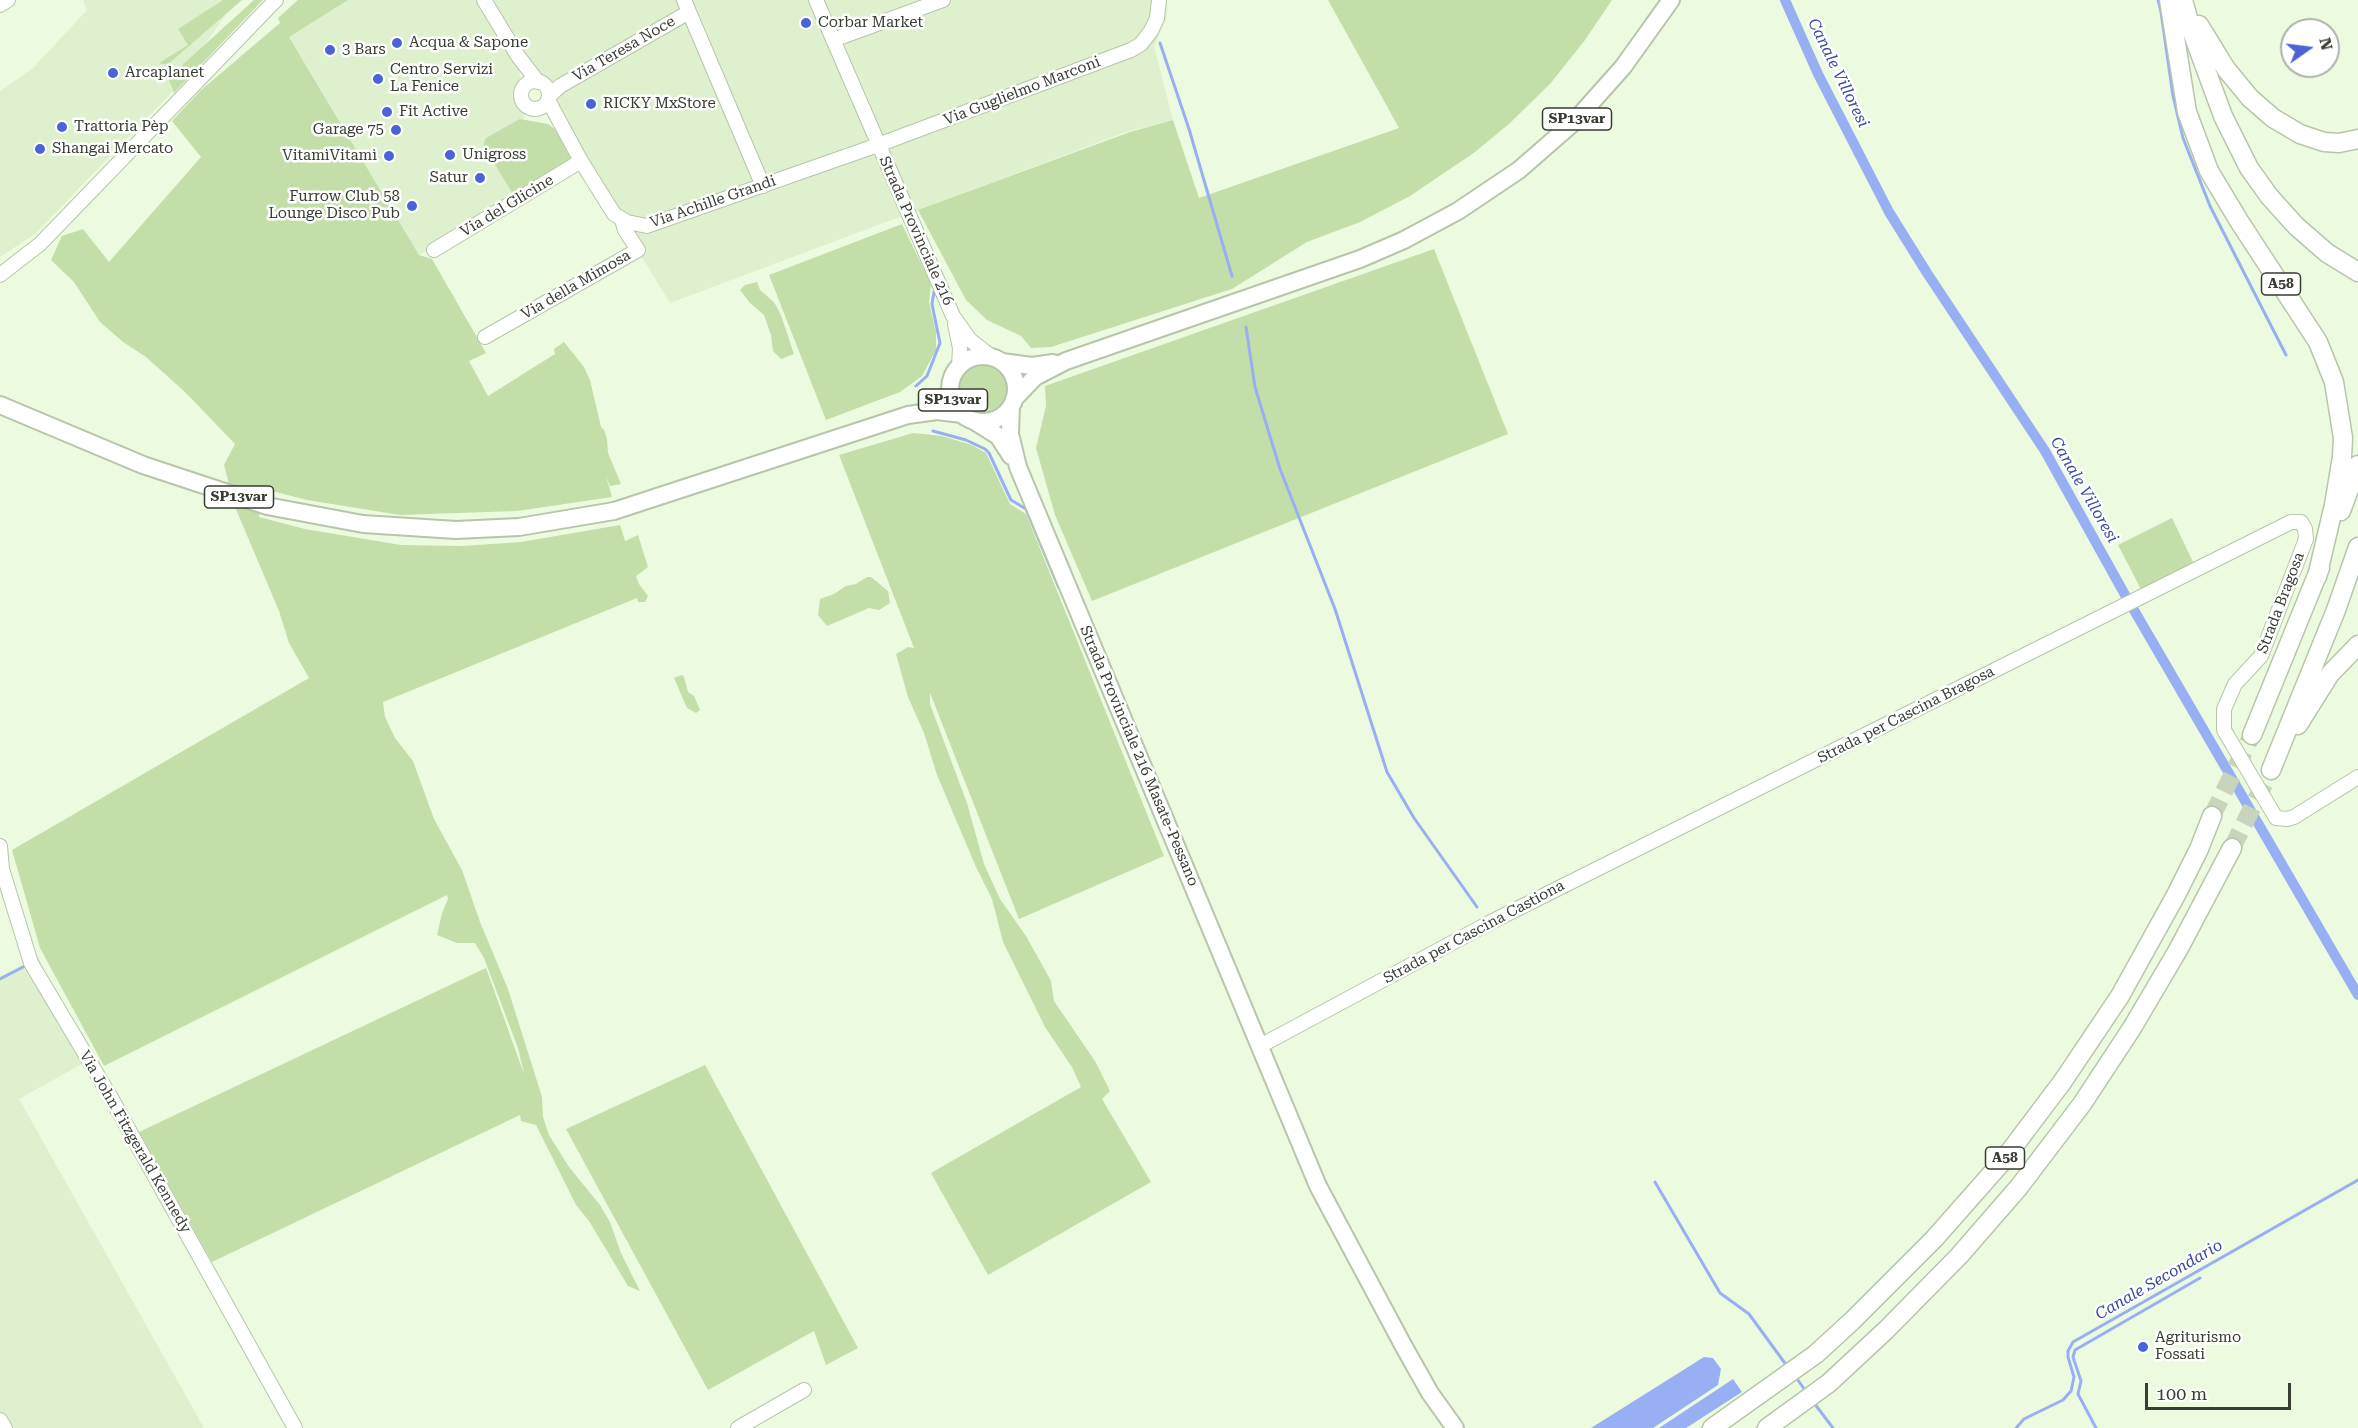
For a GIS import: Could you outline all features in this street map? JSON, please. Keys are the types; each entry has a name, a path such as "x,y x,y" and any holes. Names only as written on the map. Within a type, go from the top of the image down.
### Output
{"highway":[{"name":"A58","path":"2169,0 2187,112 2210,171 2239,221 2318,342 2334,382 2343,438 2342,457 2334,505 2317,578"},
{"path":"2178,0 2225,122 2256,178 2296,226 2327,253 2358,272"},
{"path":"2183,0 2191,29"},
{"path":"2188,0 2216,55 2243,90 2265,112 2287,128 2311,138 2333,143 2358,139"},
{"name":"A58","path":"2252,735 2317,578 2358,465"},
{"path":"2358,547 2336,610 2271,770 2323,684 2338,664 2358,645"},
{"name":"A58","path":"1712,1428 1816,1354 1862,1312 1939,1235 2010,1152 2063,1081 2120,996 2176,895 2199,849 2212,816"},
{"name":"A58","path":"1767,1428 1829,1383 1886,1330 1950,1265 2019,1187 2078,1109 2132,1028 2172,961 2232,848"}],"main road":[{"name":"SP13var","path":"0,405 143,465 267,506 372,525 456,530 519,526 614,511 908,415 937,411 983,422 993,420 1005,414 1035,377 1066,362 1360,260 1448,218 1519,170 1574,122 1627,63 1671,0"},
{"name":"SP13var","path":"908,415 934,400 956,373 974,357 1032,366 1066,362"},
{"path":"997,360 1010,371 1015,381 1010,437 1018,467"},
{"name":"SP13var","path":"956,373 952,398 967,417"},
{"path":"967,417 998,436 1018,467"},
{"name":"Strada Provinciale 216 Masate-Pessano","path":"1018,467 1330,1210 1430,1393 1455,1428"}],"street":[{"path":"0,5 8,0"},
{"path":"0,275 40,244 276,0"},
{"path":"484,0 518,56 544,90 580,161 607,204 622,220"},
{"name":"Strada Provinciale 216","path":"816,0 953,316 970,340 997,360"},
{"path":"833,40 943,0"},
{"name":"Via Guglielmo Marconi","path":"878,145 1131,50 1146,38 1155,22 1158,0"},
{"path":"686,6 763,186"},
{"name":"Via Teresa Noce","path":"544,90 560,86 686,6"},
{"path":"518,56 522,66 520,96 523,104 560,124"},
{"path":"522,89 529,82 544,90"},
{"path":"536,110 544,106 544,90"},
{"name":"Via Achille Grandi","path":"622,220 638,225 652,224 878,145"},
{"name":"Via del Glicine","path":"434,250 580,161"},
{"name":"Via della Mimosa","path":"485,337 638,250 625,230 622,220"},
{"name":"Strada Provinciale 216","path":"953,316 959,345 956,373"},
{"name":"Strada Bragosa","path":"2129,602 2291,522 2301,522 2306,529 2306,539 2273,626 2257,663 2235,684 2224,709 2223,722 2227,737 2276,818 2294,817 2358,777"},
{"name":"Strada per Cascina Bragosa","path":"1689,822 2129,602"},
{"name":"Strada per Cascina Castiona","path":"1260,1046 1489,923 1689,822"},
{"name":"Via John Fitzgerald Kennedy","path":"0,846 2,877 33,967 121,1115 296,1428"},
{"path":"738,1428 804,1390"},
{"path":"0,1420 4,1428"}],"shaded area":[{"path":"83,0 236,0 171,93 35,234 0,257 0,91 32,69 87,10"},
{"path":"223,0 242,0 167,65 159,63 188,45 178,29"},
{"path":"254,0 263,0 174,93 168,78"},
{"path":"298,0 481,0 520,67 519,101 526,109 524,119 486,138 484,142 514,196 419,255 278,18"},
{"path":"298,0 348,0 289,37 419,255 432,259 486,353 469,361 488,396 555,354 554,349 564,342 584,367 590,380 601,427 607,439 608,453 621,484 610,486 606,476 612,497 517,511 400,515 307,500 257,487 260,491 259,517 305,529 401,545 462,546 521,542 620,525 625,541 638,535 648,567 636,576 648,596 645,602 638,602 637,598 383,702 385,717 395,738 413,761 434,819 462,870 480,922 508,989 542,1097 543,1117 549,1135 569,1167 600,1205 610,1222 621,1253 640,1291 628,1286 589,1221 576,1205 536,1125 521,1121 520,1115 212,1262 139,1132 486,968 524,1074 518,1048 484,958 475,943 457,943 437,935 448,899 447,895 104,1066 40,948 12,850 309,678 289,643 279,611 235,507 224,465 235,444 185,392 146,357 123,342 100,322 74,282 51,260 62,236 83,229 109,262 201,157 172,121 200,91 280,23 278,18"},
{"path":"486,0 1167,0 1167,18 1154,46 1173,120 1129,131 670,303 582,160 549,89 540,80"},
{"path":"1328,0 1612,0 1585,40 1550,84 1510,123 1475,152 1410,196 1360,222 1307,242 1232,289 1051,347 1031,348 1021,336 987,320 966,300 918,210 1130,132 1173,120 1199,198 1399,128"},
{"path":"520,119 548,124 556,130 571,156 569,163 514,196 484,146 484,142 486,138"},
{"path":"902,224 931,284 929,302 936,332 936,350 922,376 900,392 826,420 769,275"},
{"path":"1434,249 1508,434 1092,601 1055,515 1036,448 1046,406 1045,386"},
{"path":"757,282 760,290 774,302 781,315 794,354 781,359 773,351 771,335 764,315 740,290 745,285"},
{"path":"978,362 988,362 998,366 1006,374 1010,389 1006,404 998,412 988,416 978,416 968,412 960,404 956,394 956,384 960,374 968,366"},
{"path":"913,433 942,436 972,445 986,453 1010,504 1026,514 1164,856 1019,919 930,693 930,704 967,803 984,864 1000,899 1026,936 1051,981 1054,1001 1095,1061 1110,1091 1102,1099 1151,1182 988,1275 931,1173 1081,1087 1072,1067 1045,1027 1003,942 992,899 937,775 924,733 908,697 896,654 908,647 914,648 839,455"},
{"path":"2172,518 2195,566 2142,591 2118,545"},
{"path":"871,577 888,591 890,603 879,610 869,608 827,626 818,615 820,599"},
{"path":"682,675 688,692 694,696 700,710 696,713 687,708 674,678"},
{"path":"38,956 50,983 93,1058 19,1099 204,1428 0,1428 0,977"},
{"path":"705,1065 858,1348 826,1365 814,1331 708,1390 566,1129"}],"water":[{"path":"1704,1357 1713,1358 1721,1369 1718,1385 1653,1428 1591,1428"},
{"path":"1733,1379 1742,1392 1686,1428 1659,1428"}],"waterway":[{"name":"Canale Villoresi","path":"1785,0 1818,74 1889,212 2045,451 2124,593 2358,995"},
{"path":"2158,0 2173,96 2183,138 2210,206 2286,355"},
{"path":"1160,43 1189,129 1232,276"},
{"path":"916,386 927,376 940,343 932,304 934,292"},
{"path":"1246,327 1255,387 1280,469 1335,609 1387,772 1414,818 1477,907"},
{"path":"933,431 966,440 989,453 1011,500 1026,509 1059,588"},
{"path":"0,979 27,965"},
{"name":"Canale Secondario","path":"2016,1428 2024,1419 2063,1400 2071,1391 2074,1377 2068,1351 2073,1342 2358,1180"},
{"path":"1655,1182 1720,1293 1749,1314 1787,1366"},
{"path":"2096,1428 2078,1394 2081,1381 2073,1357 2075,1350 2200,1278"},
{"path":"1795,1376 1807,1393"},
{"path":"1814,1403 1833,1428"}],"tunnel":[{"path":"2212,816 2252,735"},
{"path":"2232,848 2271,770"}],"place":[{"name":"Corbar Market","path":"806,23"},
{"name":"Acqua & Sapone","path":"397,43"},
{"name":"3 Bars","path":"330,50"},
{"name":"Arcaplanet","path":"113,73"},
{"name":"Centro Servizi La Fenice","path":"378,79"},
{"name":"RICKY MxStore","path":"591,104"},
{"name":"Fit Active","path":"387,112"},
{"name":"Trattoria Pèp","path":"62,127"},
{"name":"Garage 75","path":"396,130"},
{"name":"Shangai Mercato","path":"40,149"},
{"name":"Unigross","path":"450,155"},
{"name":"VitamìVitamì","path":"389,156"},
{"name":"Satur","path":"480,178"},
{"name":"Furrow Club 58 Lounge Disco Pub","path":"412,206"},
{"name":"Agriturismo Fossati","path":"2143,1347"}]}
